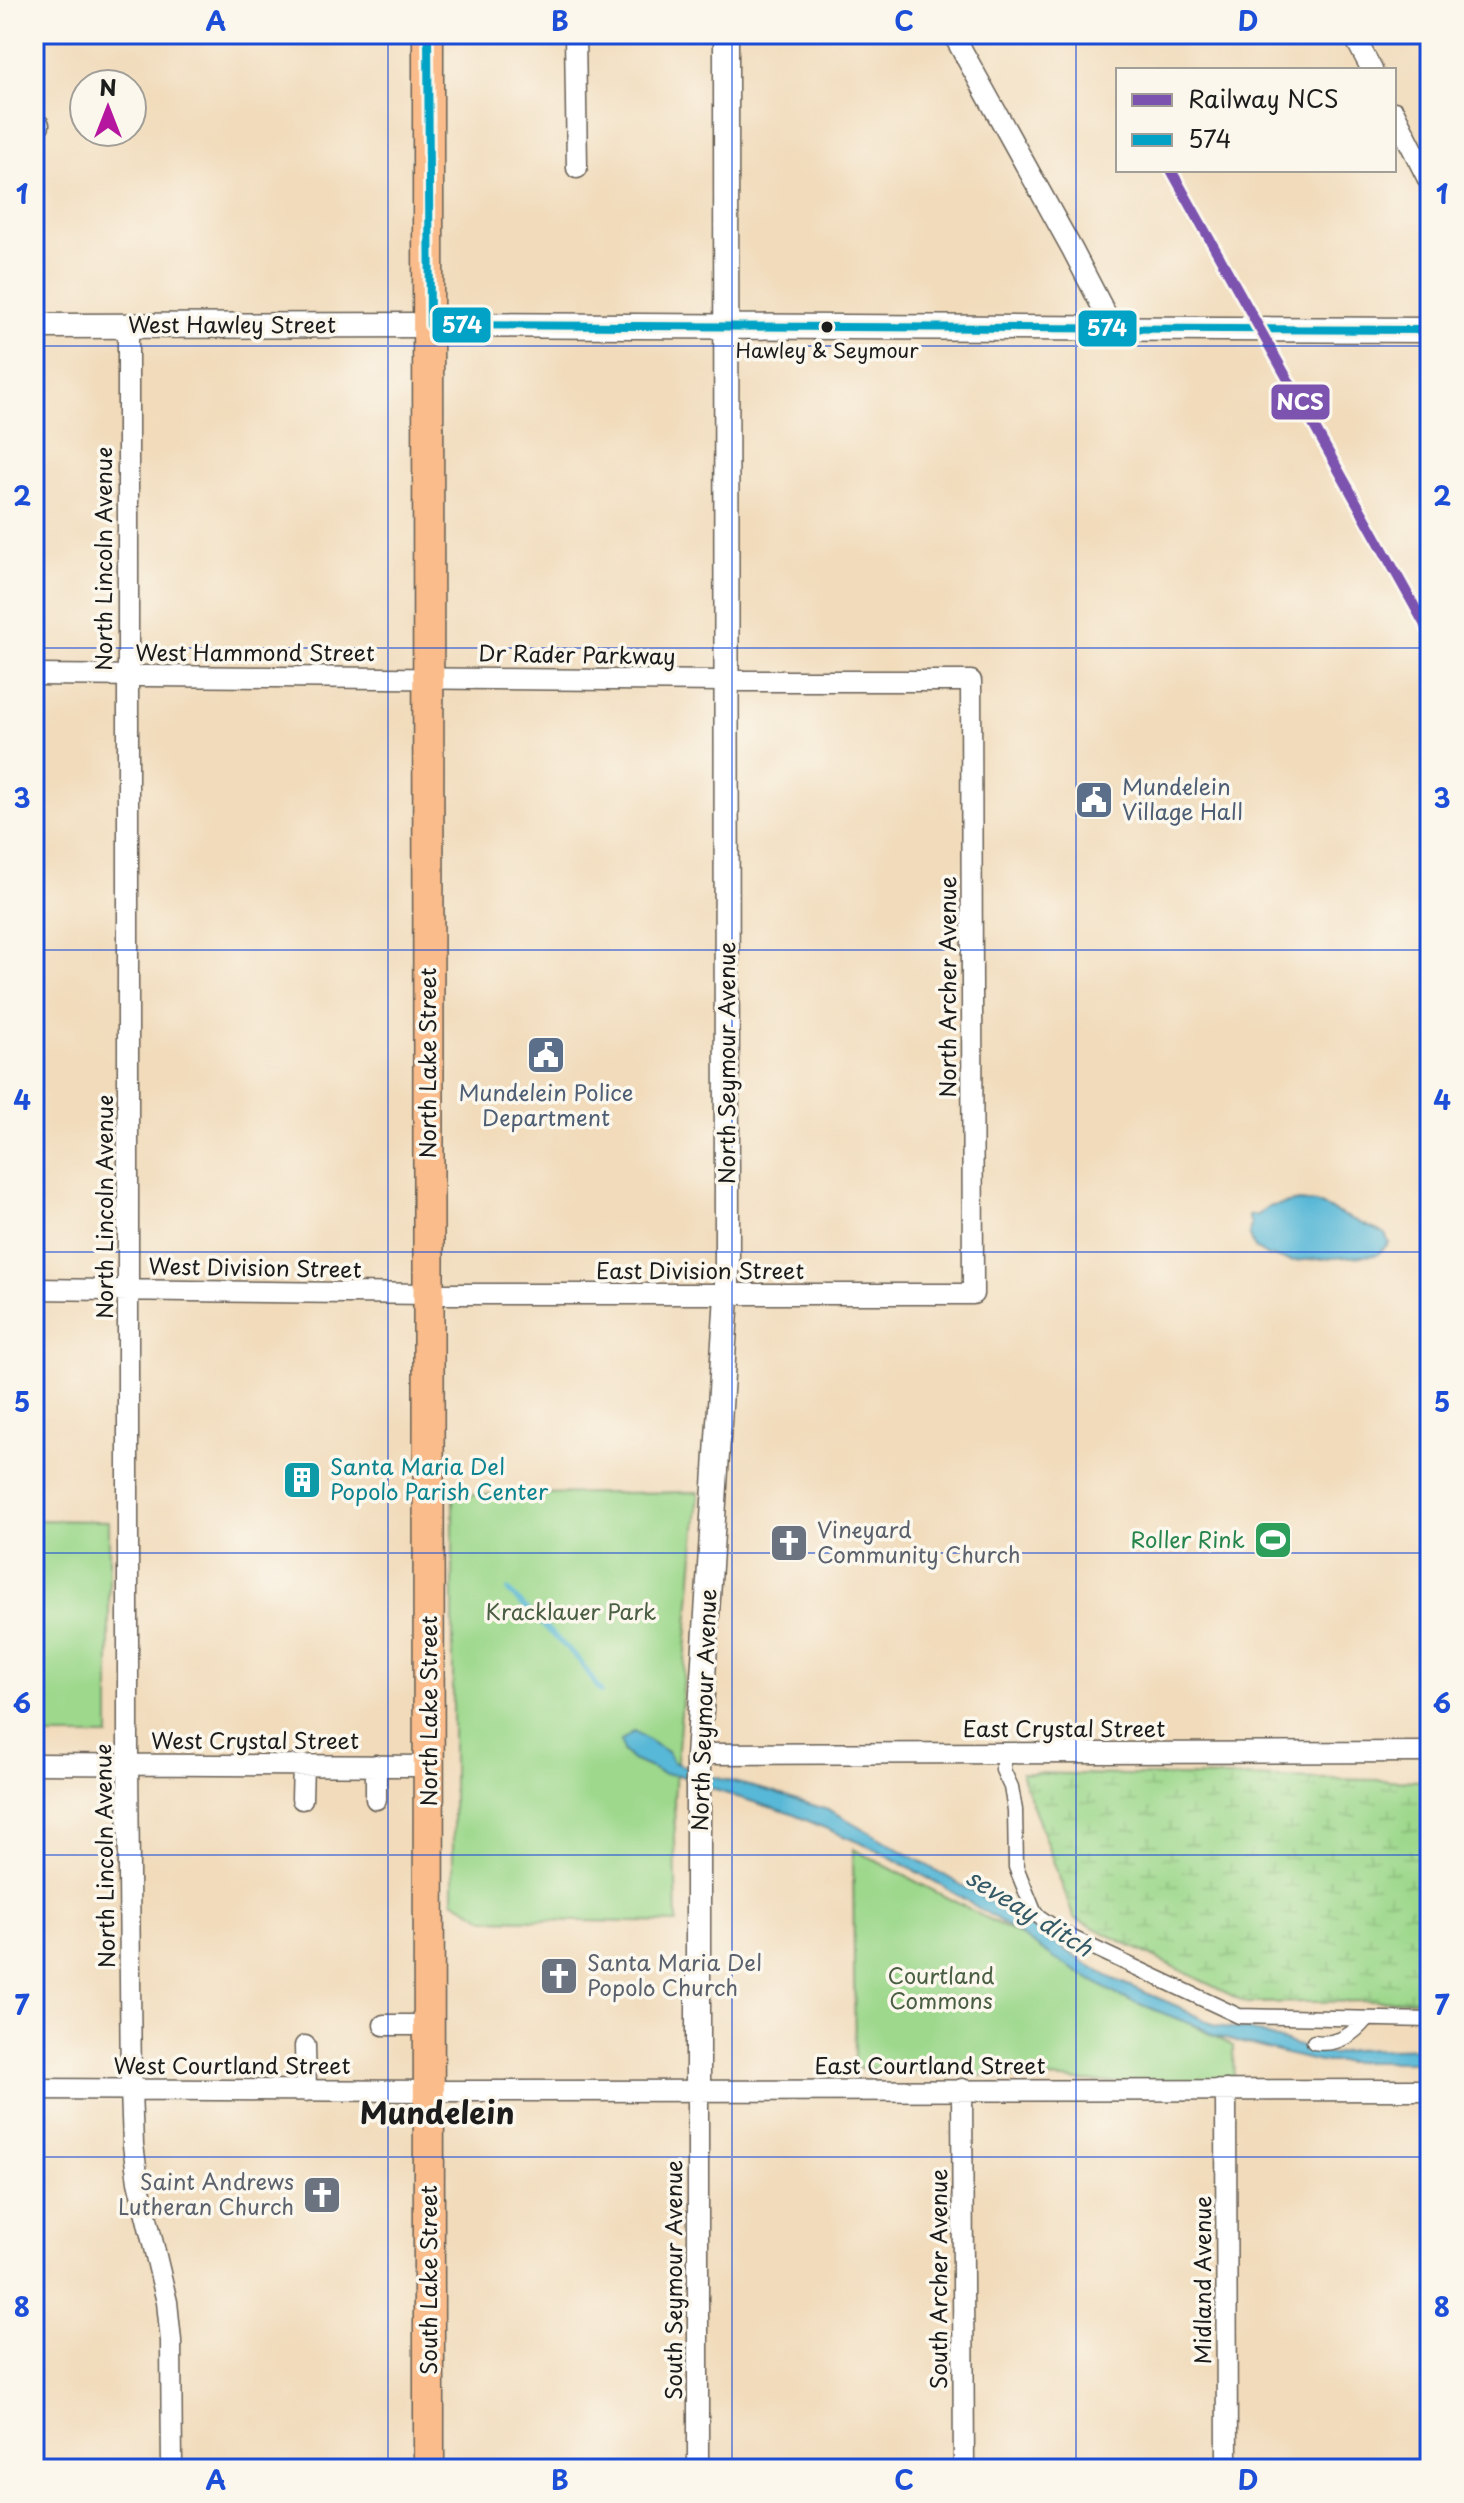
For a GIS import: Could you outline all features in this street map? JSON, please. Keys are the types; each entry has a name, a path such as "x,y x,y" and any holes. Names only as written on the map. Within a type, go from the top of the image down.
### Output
{"main road":[{"name":"North Lake Street","path":"428,34 430,2091"},
{"name":"South Lake Street","path":"429,2469 430,2091"}],"street":[{"path":"575,34 577,168"},
{"name":"North Seymour Avenue","path":"698,2090 698,1755 727,1295 726,34"},
{"path":"953,34 1113,328"},
{"path":"1353,34 1371,68"},
{"path":"1396,116 1430,183"},
{"name":"North Lincoln Avenue","path":"128,325 128,1764 131,2089 138,2181 167,2302 171,2341 172,2469"},
{"name":"West Hawley Street","path":"34,326 1430,330"},
{"name":"West Hammond Street","path":"34,675 427,678"},
{"name":"Dr Rader Parkway","path":"427,678 971,681"},
{"name":"North Archer Avenue","path":"971,681 973,1294"},
{"name":"West Division Street","path":"34,1289 428,1294"},
{"name":"East Division Street","path":"428,1294 973,1294"},
{"name":"East Crystal Street","path":"698,1755 1430,1752"},
{"path":"1003,1753 1003,1770 1011,1787 1015,1810 1016,1867 1035,1914 1064,1934 1239,2016 1430,2020"},
{"name":"West Crystal Street","path":"34,1764 429,1766"},
{"path":"302,1799 303,1765"},
{"path":"376,1765 376,1799"},
{"path":"1314,2042 1342,2039 1356,2031 1366,2019"},
{"path":"384,2025 429,2025"},
{"path":"305,2046 306,2091"},
{"name":"West Courtland Street","path":"34,2089 430,2091"},
{"name":"South Archer Avenue","path":"962,2089 964,2469"},
{"name":"South Seymour Avenue","path":"698,2090 698,2469"},
{"name":"Midland Avenue","path":"1226,2090 1227,2469"},
{"name":"East Courtland Street","path":"430,2091 1430,2090"}],"green space":[{"name":"Kracklauer Park","path":"699,1492 674,1798 677,1923 486,1919 453,1900 453,1495"},
{"path":"34,1520 109,1521 109,1736 34,1736"},
{"path":"1021,1773 1430,1781 1430,2000 1247,2003 1074,1918"},
{"name":"Courtland Commons","path":"853,1849 1233,2046 1234,2090 855,2068"}],"water":[{"path":"1299,1201 1316,1203 1385,1234 1389,1243 1377,1255 1291,1261 1268,1256 1255,1248 1249,1234 1251,1224 1248,1216 1258,1215 1268,1207"},
{"path":"634,1731 667,1752 673,1762 713,1777 834,1812 1024,1921 1113,1979 1215,2026 1249,2030 1333,2054 1350,2050 1430,2048 1430,2062 1319,2062 1214,2036 1119,1996 939,1884 879,1851 792,1814 715,1790 679,1775 664,1774 632,1760 623,1751 621,1741"}],"waterway":[{"path":"508,1591 579,1660 601,1692"}],"rail line":[{"name":"NCS","path":"1172,172 1430,634"}],"transit line":[{"name":"574","path":"428,34 430,325 1430,330"}],"place":[{"name":"Hawley & Seymour","path":"827,327"},
{"name":"Mundelein Village Hall","path":"1094,800"},
{"name":"Mundelein Police Department","path":"546,1055"},
{"name":"Santa Maria Del Popolo Parish Center","path":"302,1480"},
{"name":"Roller Rink","path":"1273,1540"},
{"name":"Vineyard Community Church","path":"789,1543"},
{"name":"Santa Maria Del Popolo Church","path":"559,1976"},
{"name":"Saint Andrews Lutheran Church","path":"322,2195"}],"district":[{"name":"Mundelein","path":"437,2114"}],"water label":[{"name":"seveay ditch","path":"1029,1913"}]}
